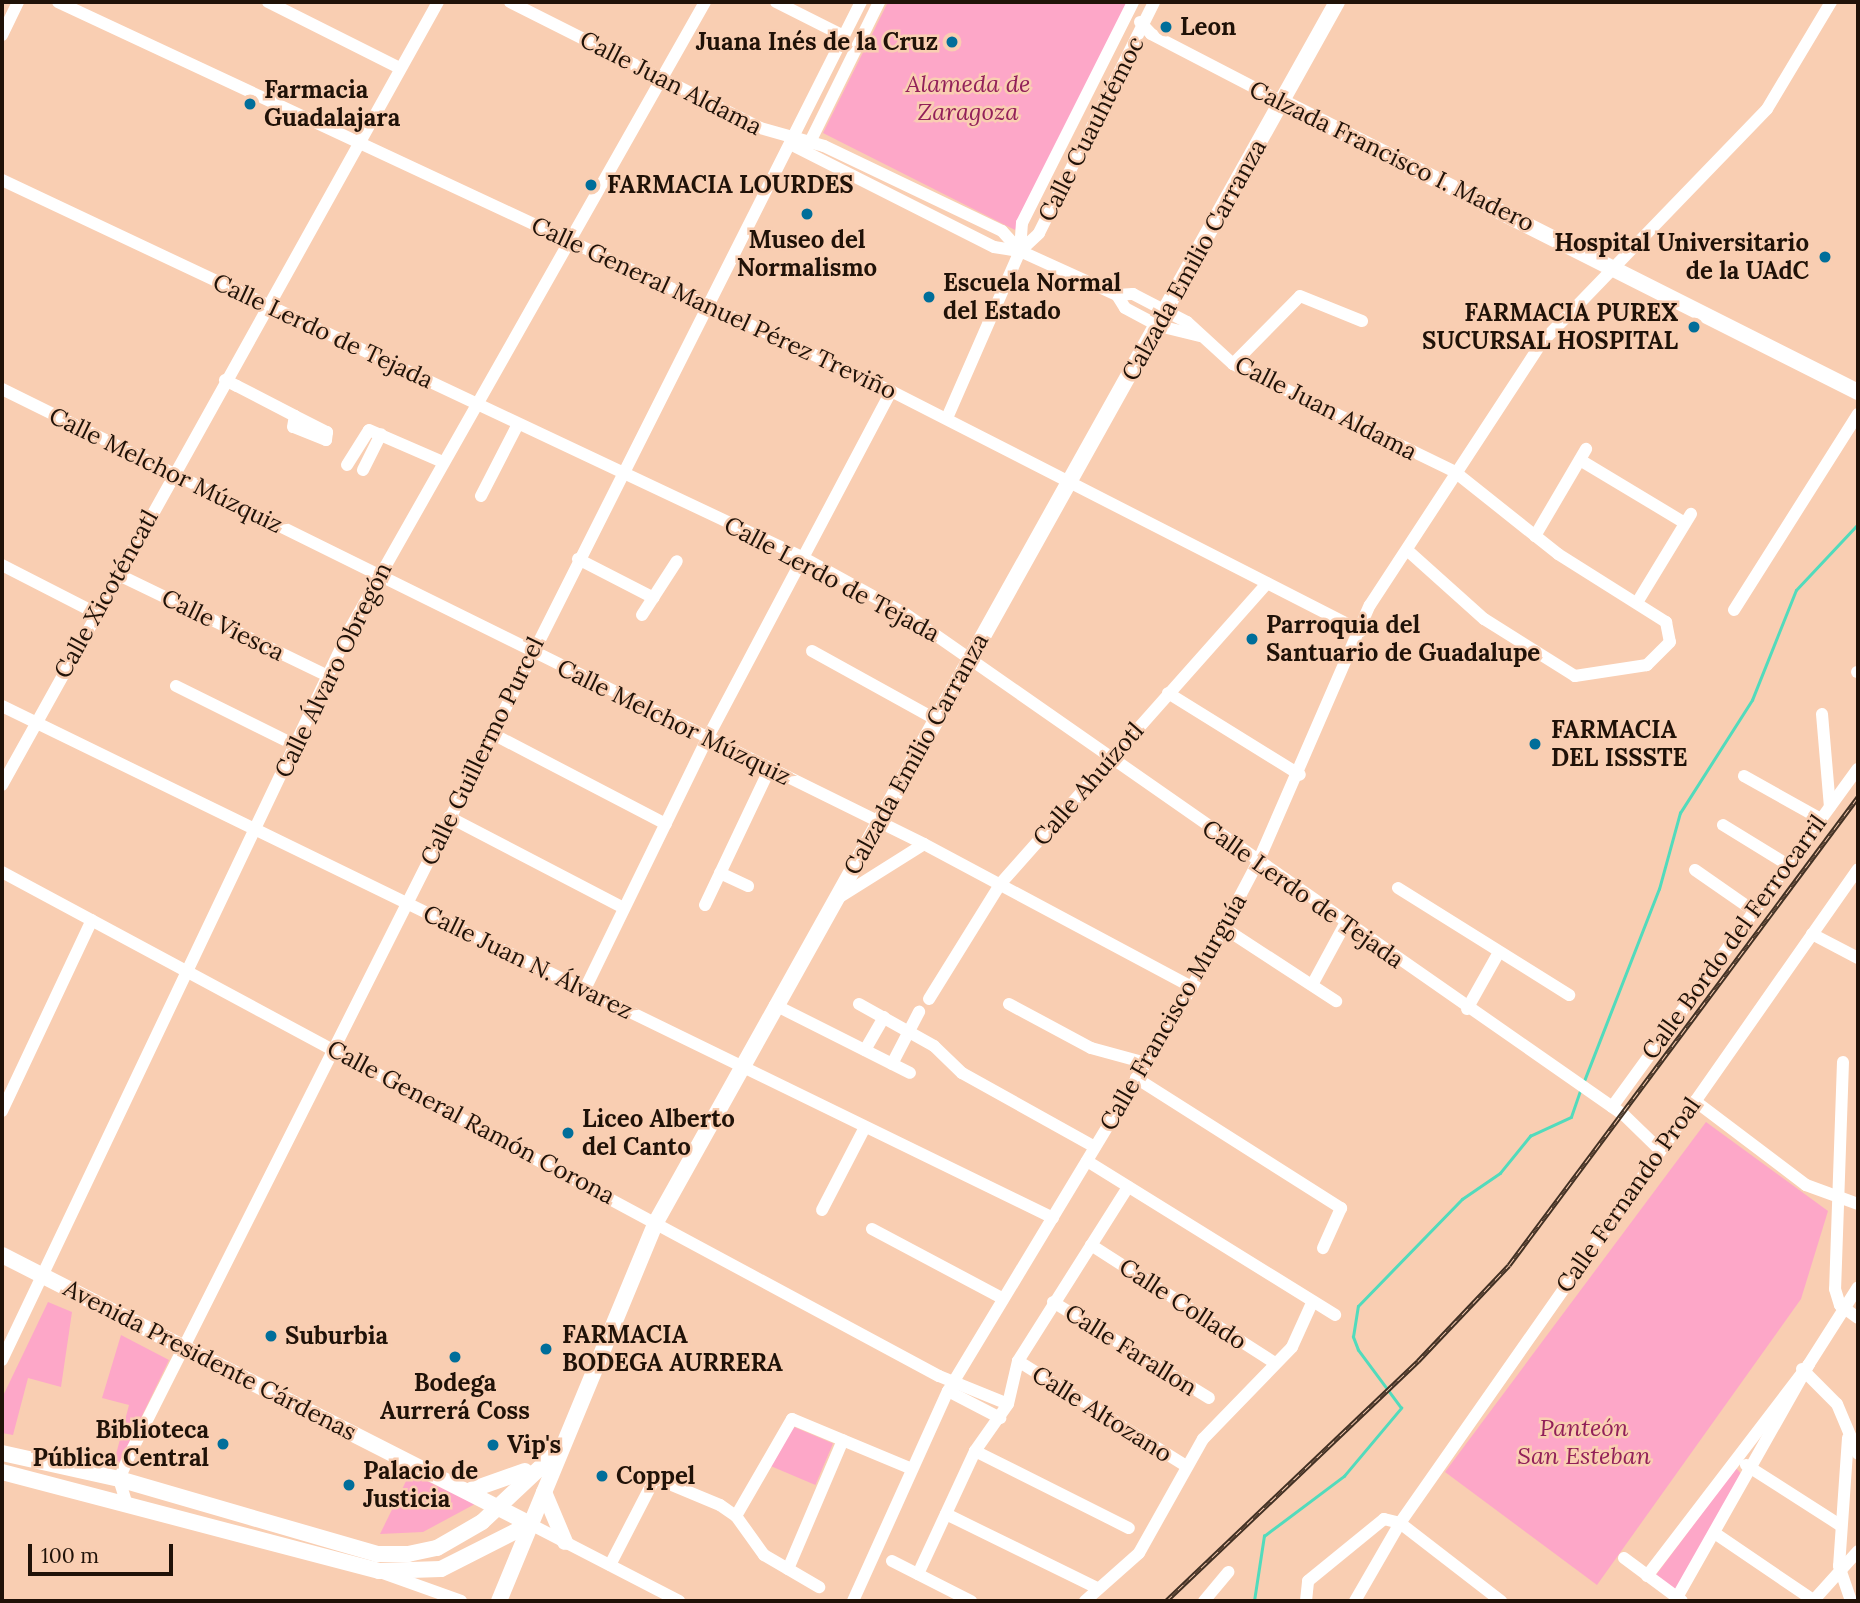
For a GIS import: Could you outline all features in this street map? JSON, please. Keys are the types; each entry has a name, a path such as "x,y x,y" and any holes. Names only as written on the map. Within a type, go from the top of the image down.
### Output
{"main road":[{"name":"Calzada Emilio Carranza","path":"499,1601 559,1450 656,1222 1066,482 1163,319 1337,2"},
{"name":"Calzada Francisco I. Madero","path":"1282,102 1612,265 1858,392"},
{"name":"Avenida Presidente Cárdenas","path":"2,1255 471,1490 530,1524"},
{"path":"471,1490 536,1465 559,1450"},
{"path":"2,1453 119,1479 377,1554 408,1554 461,1535 497,1507 536,1465"},
{"path":"2,1472 379,1572 441,1569 530,1524"},
{"path":"544,1492 565,1542"},
{"path":"162,1514 208,1519 215,1509"},
{"path":"214,1528 307,1533"}],"street":[{"path":"2,35 18,2"},
{"name":"Calle General Manuel Pérez Treviño","path":"58,2 356,143 570,238 947,418 1066,482 1361,631"},
{"path":"268,2 400,68"},
{"name":"Calle Xicoténcatl","path":"2,785 172,473 438,2"},
{"name":"Calle Juan Aldama","path":"510,2 760,128 808,147 994,247 1020,251 1116,295 1125,308 1163,319 1200,336 1233,363 1455,472 1535,536 1638,601 1671,628 1661,653 1637,668 1575,676 1485,619 1407,550"},
{"name":"Calle Álvaro Obregón","path":"2,1360 328,676 379,575 705,2"},
{"path":"776,2 844,36"},
{"name":"Calle Guillermo Purcel","path":"119,1479 531,652 712,305 861,2"},
{"path":"808,147 879,2"},
{"name":"Calle Cuauhtémoc","path":"1020,251 1039,233 1144,32 1154,2"},
{"name":"Calle Francisco Murguía","path":"853,1601 948,1391 1192,987 1224,928 1300,775 1361,631 1407,550 1455,472 1543,341 1612,265 1767,109 1831,2"},
{"path":"1130,7 1144,32"},
{"name":"Calle Cuauhtémoc","path":"947,418 1020,251 1022,223 1130,7"},
{"path":"1119,29 1144,32"},
{"name":"Calzada Francisco I. Madero","path":"1144,32 1282,102"},
{"name":"Calle Lerdo de Tejada","path":"2,180 802,557 970,656 1345,924 1560,1075 1612,1107 1659,1149"},
{"path":"1233,363 1300,296 1362,321"},
{"path":"225,380 295,416"},
{"name":"Calle Melchor Múzquiz","path":"2,389 769,770 924,844 1192,987"},
{"path":"585,989 707,739 891,391"},
{"path":"1734,610 1858,414"},
{"path":"481,496 518,424"},
{"path":"347,464 367,430 443,461"},
{"path":"363,470 381,434"},
{"path":"1535,536 1583,455 1688,518 1638,601"},
{"path":"578,559 654,597"},
{"path":"642,615 677,561"},
{"path":"2,565 96,613"},
{"name":"Calle Viesca","path":"117,574 328,676"},
{"name":"Calle Ahuízotl","path":"929,999 1001,883 1267,583"},
{"path":"812,651 935,719"},
{"path":"176,686 295,745"},
{"path":"1168,693 1300,775"},
{"name":"Calle Juan N. Álvarez","path":"2,706 1053,1218"},
{"path":"1822,714 1830,807"},
{"path":"491,733 666,824"},
{"name":"Calle Bordo del Ferrocarril","path":"1612,1107 1858,769"},
{"path":"705,905 769,770"},
{"path":"1744,776 1821,819"},
{"path":"449,817 624,908"},
{"path":"1723,825 1788,865"},
{"path":"835,900 924,844"},
{"name":"Calle Fernando Proal","path":"1355,1601 1399,1523 1858,869"},
{"path":"1695,870 1754,911"},
{"name":"Calle General Ramón Corona","path":"2,872 334,1048 939,1376 956,1377"},
{"path":"720,873 748,886"},
{"path":"1398,888 1569,995"},
{"path":"2,1111 92,920"},
{"path":"1312,985 1345,924"},
{"path":"1224,928 1336,1001"},
{"path":"1812,934 1858,958"},
{"path":"1467,1009 1499,951"},
{"path":"859,1004 910,1032 962,1073 1095,1147"},
{"path":"1009,1004 1091,1048 1146,1063"},
{"path":"775,1005 910,1073"},
{"path":"892,1064 919,1012"},
{"path":"865,1050 884,1017"},
{"path":"1843,1062 1835,1289 1844,1310 1858,1318"},
{"path":"1136,1078 1341,1208 1323,1248"},
{"path":"1695,1101 1805,1185 1837,1199 1858,1204"},
{"path":"822,1210 865,1127"},
{"path":"1087,1161 1335,1315"},
{"path":"918,1574 975,1451 1008,1404 1018,1361 1128,1187"},
{"path":"872,1229 1002,1298"},
{"name":"Calle Collado","path":"1091,1245 1275,1363"},
{"path":"1624,1558 1678,1600 1806,1369 1858,1287"},
{"name":"Calle Farallon","path":"1053,1302 1209,1398"},
{"path":"1085,1601 1157,1529 1186,1466 1227,1410 1300,1337 1312,1303"},
{"name":"Calle Altozano","path":"1018,1361 1186,1466"},
{"path":"1806,1369 1836,1404 1848,1438 1858,1454"},
{"path":"1647,1576 1806,1369"},
{"path":"939,1376 948,1391 1000,1418"},
{"path":"956,1377 1008,1404"},
{"path":"736,1516 788,1420 912,1469"},
{"path":"1848,1438 1839,1566 1851,1601"},
{"path":"788,1569 843,1440"},
{"path":"975,1451 1129,1528"},
{"path":"1736,1459 1840,1525"},
{"path":"119,1479 127,1505"},
{"path":"610,1566 650,1479 736,1516 764,1555 819,1587"},
{"path":"946,1514 1097,1588"},
{"path":"1306,1601 1308,1581 1377,1521 1399,1523 1501,1601"},
{"path":"530,1524 679,1601"},
{"path":"1716,1534 1813,1601 1839,1566 1858,1551"},
{"path":"892,1561 971,1601"},
{"path":"379,1572 461,1601"},
{"path":"1204,1601 1228,1572"}],"green space":[{"name":"Alameda de Zaragoza","path":"888,2 1129,2 1015,230 823,133"},
{"name":"Panteón San Esteban","path":"1706,1122 1828,1211 1801,1299 1597,1585 1445,1472"},
{"path":"48,1302 72,1312 61,1387 28,1378 13,1435 2,1433 2,1398"},
{"path":"121,1335 169,1360 119,1463 114,1462 129,1405 102,1398"},
{"path":"787,1424 833,1444 815,1485 769,1465"},
{"path":"1736,1468 1744,1477 1676,1590 1656,1575"},
{"path":"410,1473 475,1504 423,1532 380,1534"}],"waterway":[{"path":"1584,1081 1659,889 1680,813 1752,700 1796,590 1858,524"},
{"path":"1254,1601 1264,1536 1344,1476 1401,1408 1358,1350 1353,1337 1358,1306 1462,1199 1500,1173 1530,1136 1571,1117 1580,1091"}],"railway":[{"path":"1166,1601 1418,1361 1509,1265 1858,797"}],"place":[{"name":"Leon","path":"1166,27"},
{"name":"Juana Inés de la Cruz","path":"952,42"},
{"name":"Farmacia Guadalajara","path":"250,104"},
{"name":"FARMACIA LOURDES","path":"591,185"},
{"name":"Museo del Normalismo","path":"807,214"},
{"name":"Hospital Universitario de la UAdC","path":"1825,257"},
{"name":"Escuela Normal del Estado","path":"929,297"},
{"name":"FARMACIA PUREX SUCURSAL HOSPITAL","path":"1694,327"},
{"name":"Parroquia del Santuario de Guadalupe","path":"1252,639"},
{"name":"FARMACIA DEL ISSSTE","path":"1535,744"},
{"name":"Liceo Alberto del Canto","path":"568,1133"},
{"name":"Suburbia","path":"271,1336"},
{"name":"FARMACIA BODEGA AURRERA","path":"546,1349"},
{"name":"Bodega Aurrerá Coss","path":"455,1357"},
{"name":"Biblioteca Pública Central","path":"223,1444"},
{"name":"Vip's","path":"493,1445"},
{"name":"Coppel","path":"602,1476"},
{"name":"Palacio de Justicia","path":"349,1485"}]}
